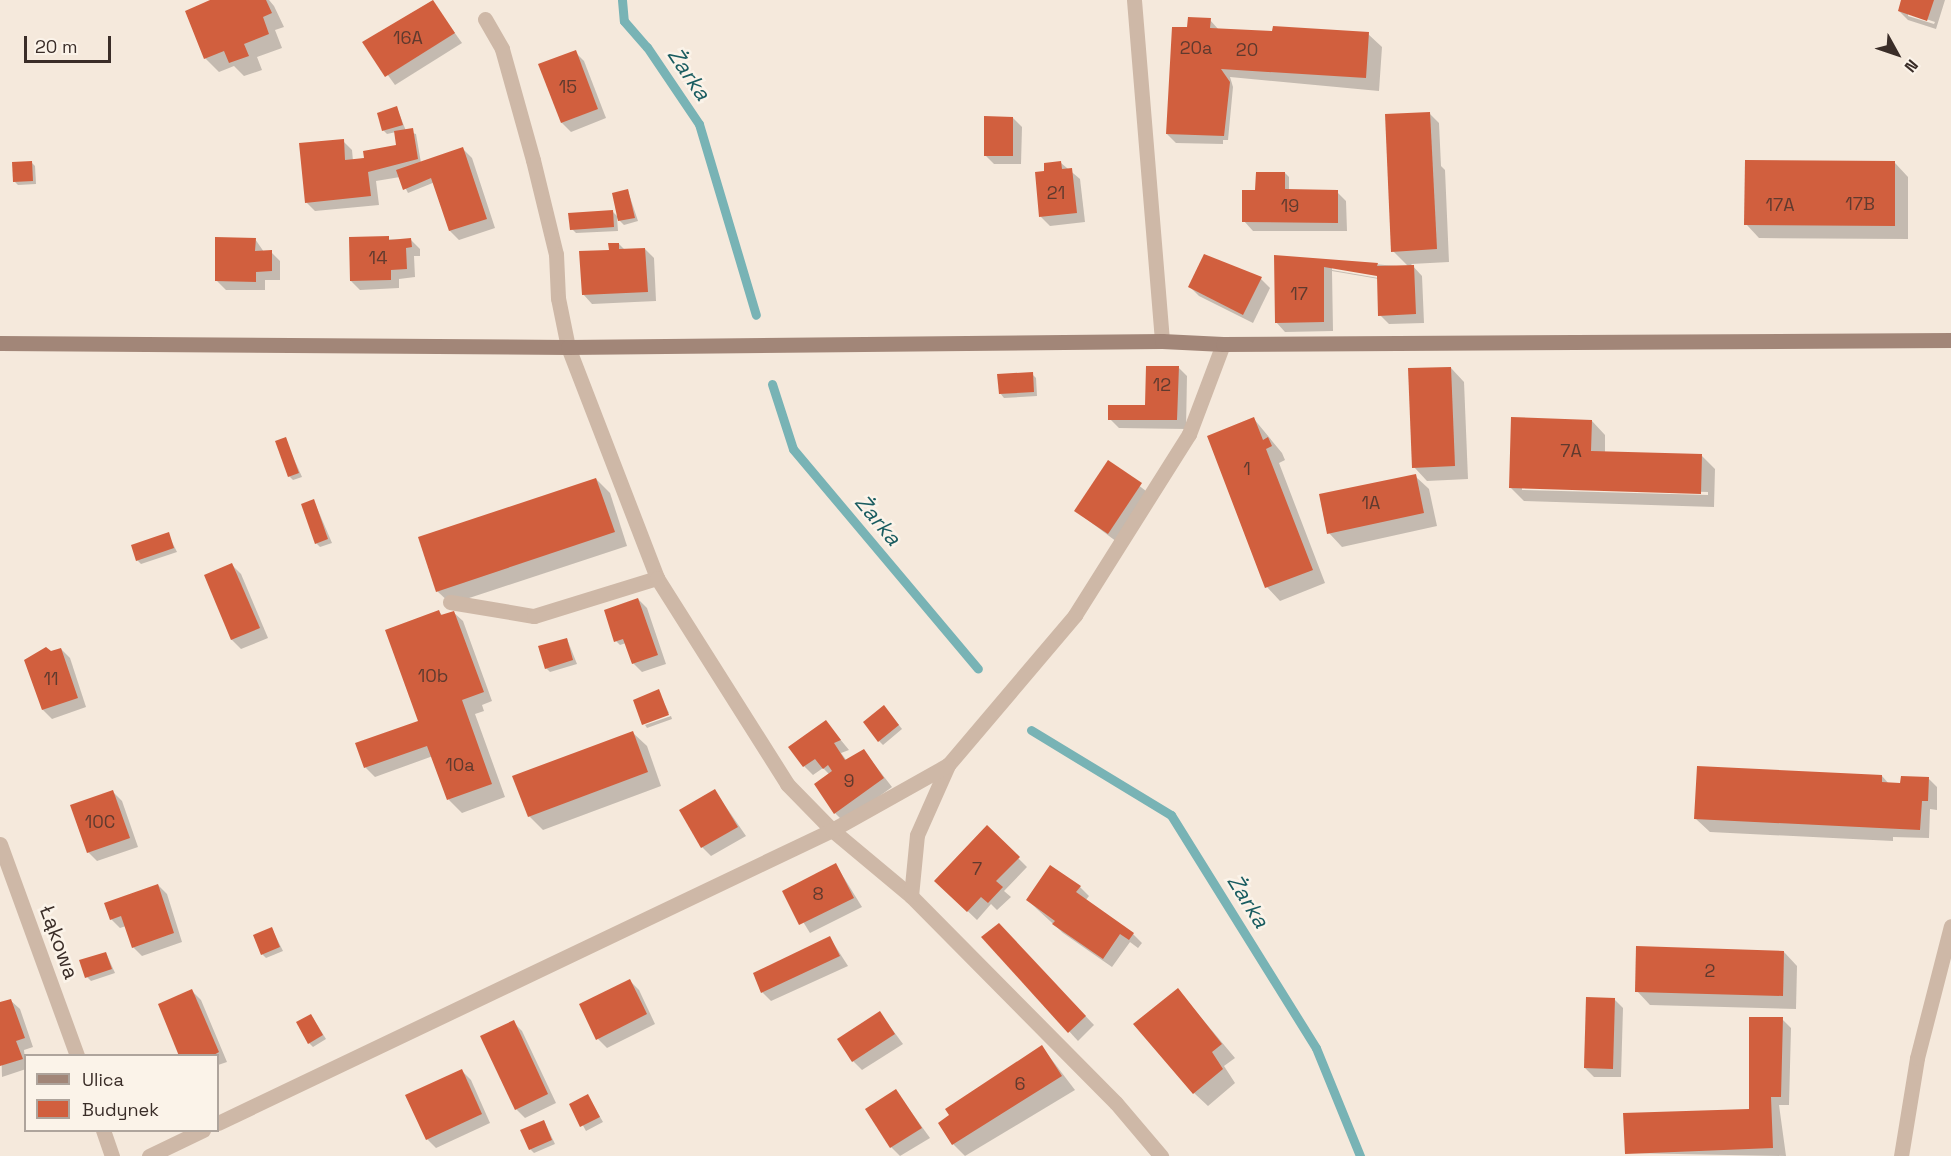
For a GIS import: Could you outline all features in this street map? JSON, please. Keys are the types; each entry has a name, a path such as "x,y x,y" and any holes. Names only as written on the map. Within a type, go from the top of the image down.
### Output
{"main road":[{"path":"0,343 568,347 1162,341 1223,344 1951,340"}],"street":[{"path":"1134,0 1162,341"},
{"path":"485,19 502,49 533,160 556,254 558,298 568,347 657,578 788,784 832,830 911,896 1116,1103 1161,1156"},
{"path":"911,896 917,835 948,765 1075,615 1189,434 1223,344"},
{"path":"450,602 534,616 657,578"},
{"path":"219,1123 832,830 948,765"},
{"name":"Łąkowa","path":"0,844 76,1054"},
{"path":"1901,1156 1917,1058 1951,926"},
{"path":"103,1132 112,1156"},
{"path":"149,1156 200,1132"}],"building":[{"path":"210,0 266,0 272,13 263,17 269,34 244,44 249,56 229,63 224,51 204,59 185,11"},
{"path":"433,0 455,33 385,77 362,42"},
{"path":"1901,0 1934,0 1927,21 1898,11"},
{"path":"1188,17 1211,18 1210,28 1272,31 1273,26 1369,32 1366,78 1221,69 1230,82 1224,136 1166,134 1172,27 1187,27"},
{"path":"576,50 598,109 561,123 538,64"},
{"path":"397,106 403,125 382,131 377,113"},
{"path":"1430,112 1437,249 1391,252 1385,114"},
{"path":"984,116 1013,117 1013,156 984,156"},
{"path":"413,128 418,159 368,172 371,196 305,203 299,143 344,139 345,160 364,158 363,151 396,145 394,131"},
{"path":"463,147 487,219 449,231 431,178 403,190 396,170"},
{"path":"1745,160 1895,161 1895,226 1744,225"},
{"path":"32,161 33,181 13,182 12,162"},
{"path":"1061,161 1062,169 1072,168 1077,213 1039,217 1035,172 1044,171 1044,163"},
{"path":"1256,172 1285,172 1285,189 1338,190 1338,223 1242,222 1242,190 1255,190"},
{"path":"628,189 635,218 618,221 612,193"},
{"path":"613,210 614,227 570,230 568,213"},
{"path":"389,236 389,240 411,238 412,247 406,248 407,269 391,270 391,280 350,281 349,237"},
{"path":"215,237 256,238 255,251 272,250 272,271 256,272 256,282 215,281"},
{"path":"608,243 619,243 619,249 645,248 648,292 582,295 579,251 609,250"},
{"path":"1204,254 1262,277 1243,315 1188,287"},
{"path":"1274,255 1378,263 1377,266 1414,265 1416,314 1378,316 1377,276 1324,267 1324,322 1275,323"},
{"path":"1146,366 1179,366 1177,420 1108,420 1108,405 1145,405"},
{"path":"1451,367 1455,466 1412,468 1408,368"},
{"path":"1033,372 1034,392 999,394 997,374"},
{"path":"1254,417 1263,440 1268,437 1272,446 1266,449 1313,570 1265,588 1207,436"},
{"path":"1511,417 1592,420 1591,451 1702,454 1701,494 1509,488"},
{"path":"286,437 299,473 288,477 275,441"},
{"path":"1108,460 1142,483 1108,534 1074,511"},
{"path":"1416,474 1424,513 1327,534 1319,494"},
{"path":"596,478 615,532 436,592 418,537"},
{"path":"314,499 328,539 315,544 301,504"},
{"path":"169,532 174,548 136,561 131,545"},
{"path":"232,563 260,628 231,640 204,575"},
{"path":"638,598 658,655 632,664 623,639 614,642 604,610"},
{"path":"439,610 441,615 454,611 484,692 462,700 492,784 447,800 427,746 364,768 355,743 418,721 385,630"},
{"path":"567,638 573,660 545,669 538,646"},
{"path":"46,647 51,651 61,648 78,698 42,710 24,660"},
{"path":"659,689 669,715 642,725 633,700"},
{"path":"884,705 899,725 878,742 863,722"},
{"path":"826,720 841,740 834,743 845,760 864,749 884,778 834,814 814,784 832,771 828,765 823,769 815,759 803,767 788,747"},
{"path":"633,731 648,772 528,817 512,776"},
{"path":"1697,766 1882,775 1882,782 1900,783 1901,776 1929,777 1928,801 1922,801 1920,830 1694,819"},
{"path":"715,789 738,827 701,848 679,810"},
{"path":"113,790 130,838 87,853 70,805"},
{"path":"987,825 1020,857 996,881 1003,887 988,903 981,897 967,912 934,881"},
{"path":"836,863 854,898 799,925 782,891"},
{"path":"1050,865 1081,886 1076,892 1134,933 1129,940 1120,934 1103,959 1052,924 1055,921 1026,900"},
{"path":"158,884 174,933 132,948 121,916 110,920 104,903"},
{"path":"999,923 1086,1016 1068,1033 981,937"},
{"path":"272,927 280,947 261,955 253,935"},
{"path":"830,936 840,956 761,993 753,973"},
{"path":"1636,946 1784,951 1783,996 1635,992"},
{"path":"106,952 112,969 85,978 79,960"},
{"path":"630,979 647,1014 596,1040 579,1004"},
{"path":"1178,988 1222,1044 1212,1052 1223,1069 1193,1094 1133,1024"},
{"path":"192,989 219,1052 216,1054 178,1054 158,1004"},
{"path":"1586,997 1615,998 1613,1069 1584,1068"},
{"path":"11,999 25,1038 16,1041 23,1059 0,1066 0,1002"},
{"path":"880,1011 895,1034 852,1062 837,1039"},
{"path":"311,1014 323,1035 308,1044 296,1022"},
{"path":"1749,1017 1783,1017 1781,1097 1771,1097 1773,1148 1625,1154 1623,1113 1749,1109"},
{"path":"514,1020 548,1094 515,1110 480,1036"},
{"path":"1042,1045 1062,1076 952,1145 938,1123 949,1115 945,1109"},
{"path":"462,1069 482,1114 426,1140 405,1095"},
{"path":"896,1089 922,1128 890,1148 865,1109"},
{"path":"588,1094 600,1117 580,1127 569,1104"},
{"path":"544,1120 552,1140 529,1150 520,1130"}],"waterway":[{"name":"Żarka","path":"622,0 624,21 647,47 699,124 756,315"},
{"name":"Żarka","path":"772,384 793,449 978,669"},
{"name":"Żarka","path":"1031,730 1171,815 1316,1048 1360,1156"}]}
